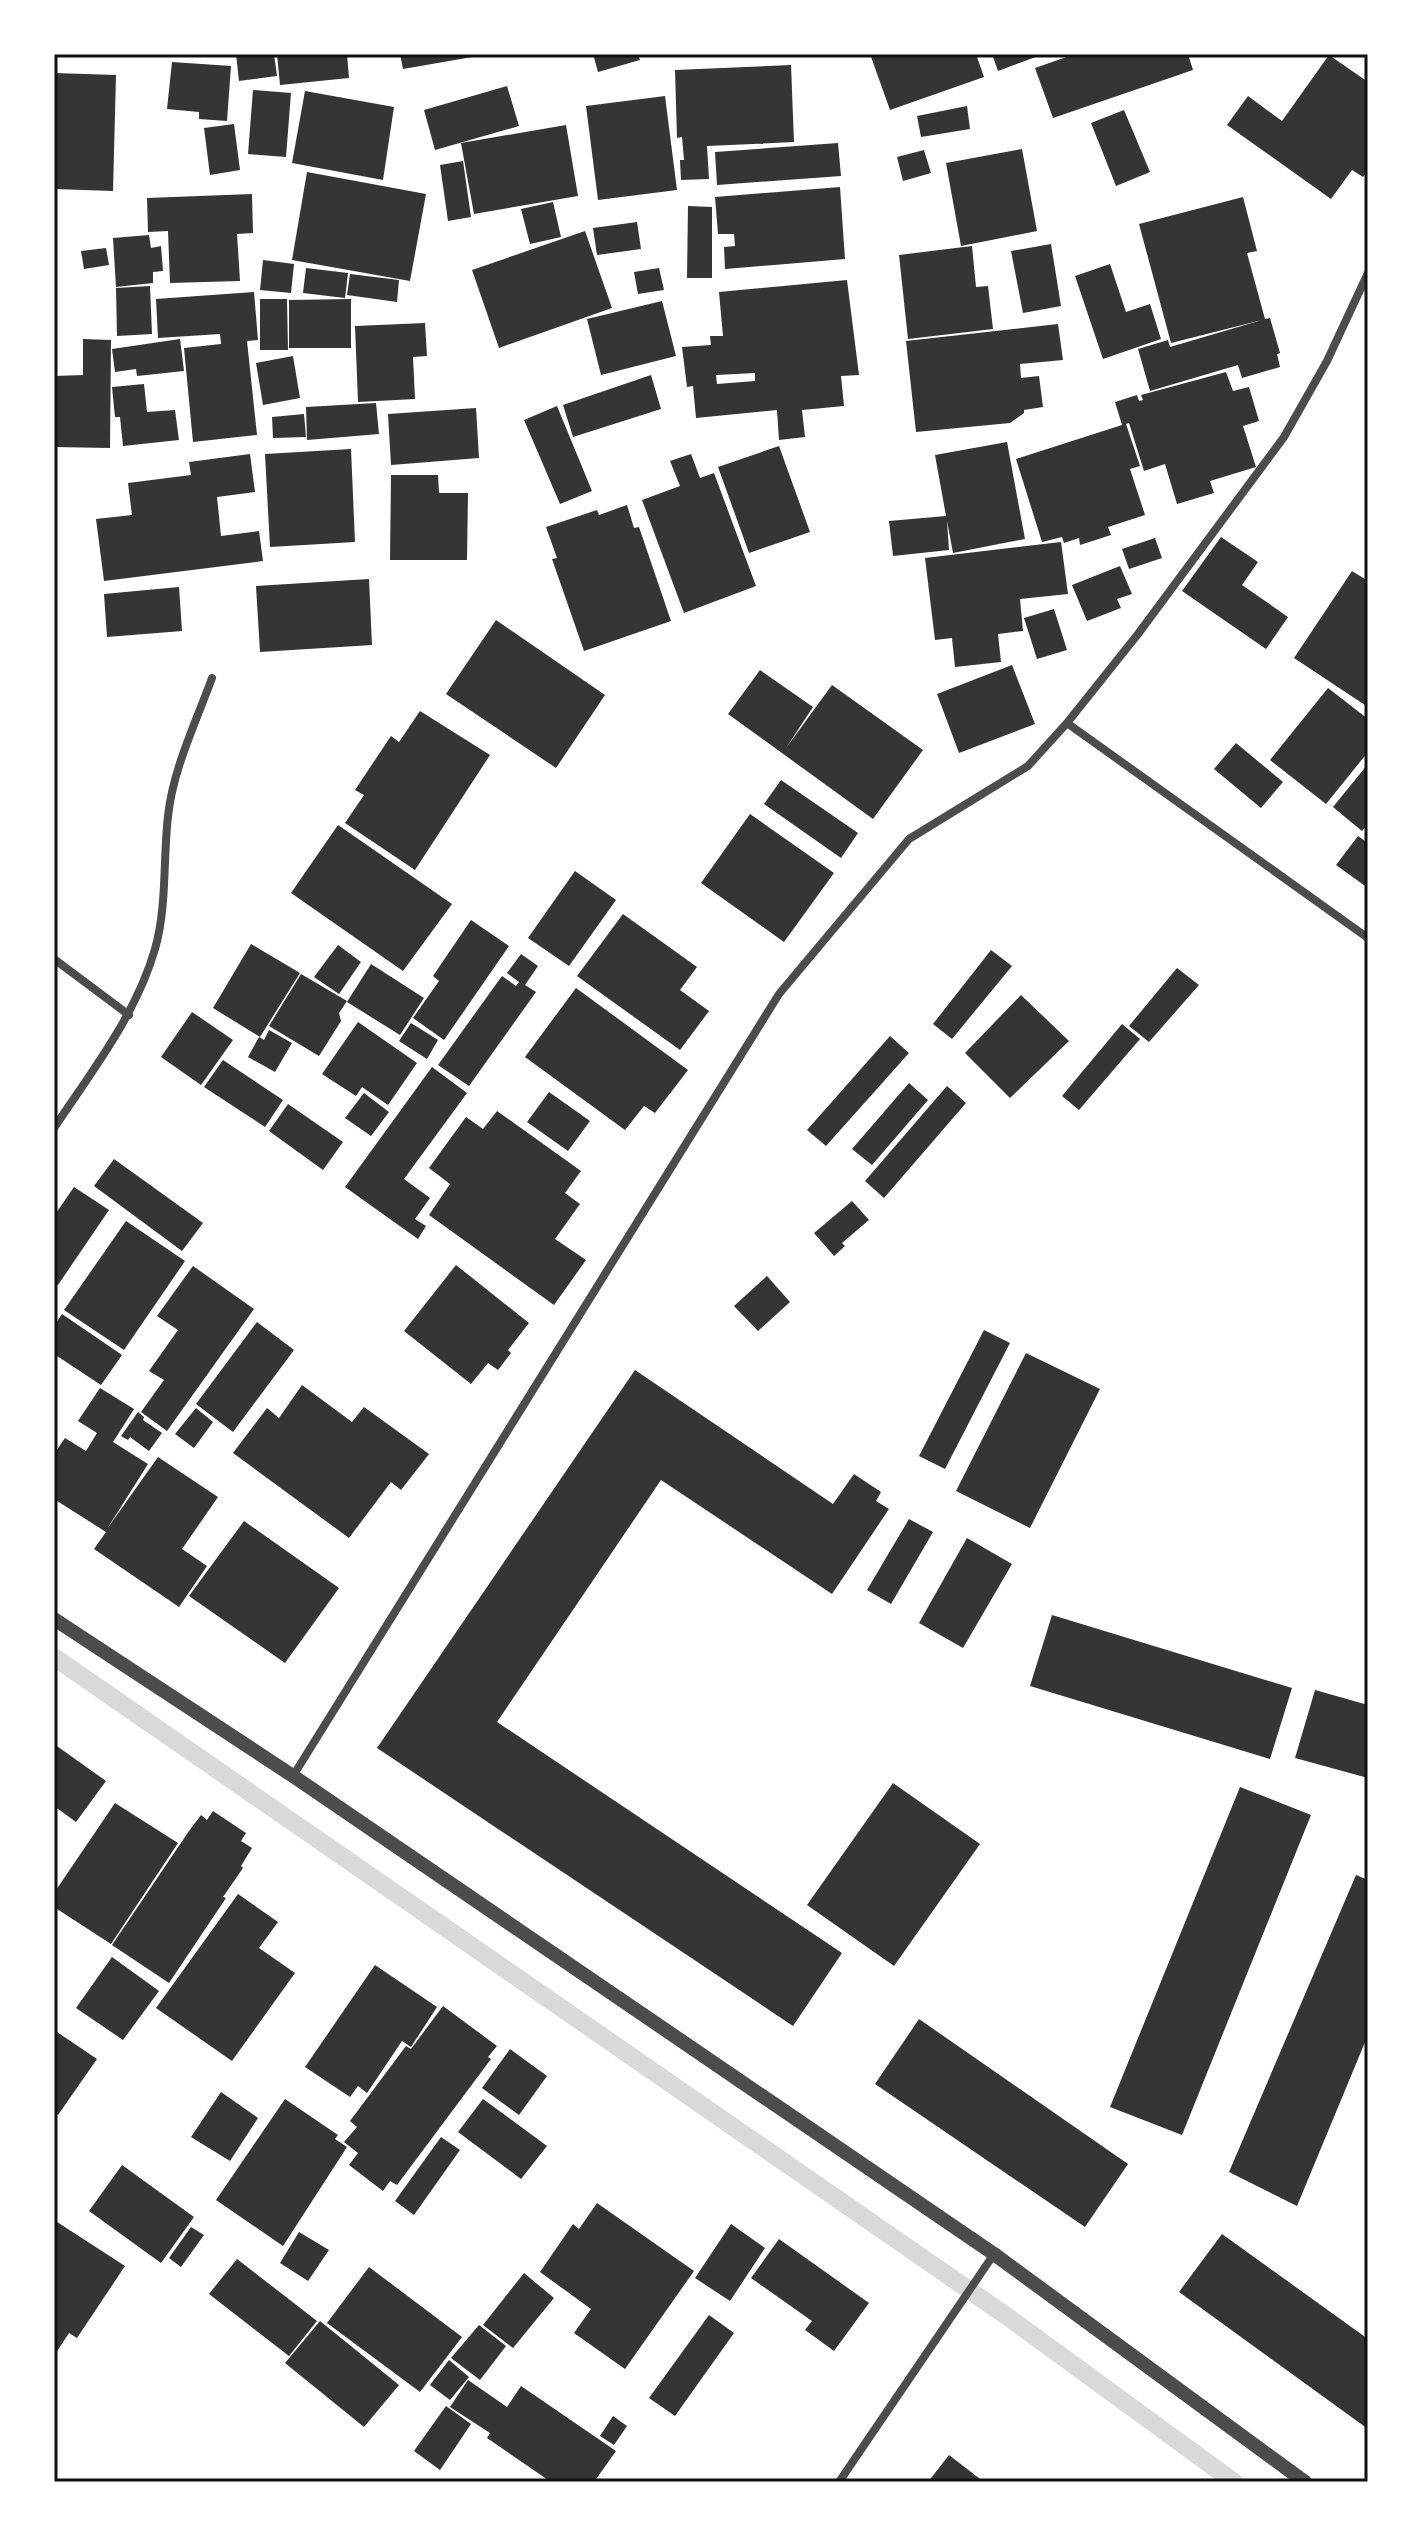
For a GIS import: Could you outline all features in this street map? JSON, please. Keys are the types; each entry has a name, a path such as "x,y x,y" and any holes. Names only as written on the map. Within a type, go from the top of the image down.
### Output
{"street":[{"path":"293,1776 779,994 909,839 1028,766 1067,723 1138,634 1284,437 1327,361 1368,273"},
{"path":"54,1128 129,1015 156,948 168,813 176,777 212,678"},
{"path":"1067,723 1368,938"},
{"path":"54,959 129,1015"},
{"path":"54,1619 293,1776 994,2254 1305,2482"},
{"path":"839,2482 994,2254"}],"building":[{"path":"236,54 274,54 277,76 239,81"},
{"path":"277,54 347,54 349,78 280,85"},
{"path":"400,54 478,54 478,56 403,69"},
{"path":"593,54 638,54 640,60 598,72"},
{"path":"870,54 976,54 984,77 890,110"},
{"path":"992,54 1044,54 998,71"},
{"path":"1075,54 1188,54 1193,70 1053,118 1035,68"},
{"path":"1329,55 1368,82 1368,170 1363,177 1352,170 1331,199 1227,125 1248,96 1282,121"},
{"path":"172,62 231,66 227,121 199,119 199,112 167,109"},
{"path":"791,65 794,142 707,146 709,179 681,180 680,160 684,160 682,137 677,138 675,70"},
{"path":"54,73 116,75 113,191 54,189"},
{"path":"507,86 519,126 435,150 424,110"},
{"path":"253,90 291,93 286,157 248,154"},
{"path":"305,91 394,107 383,180 292,163"},
{"path":"665,96 677,190 598,200 586,106"},
{"path":"967,106 970,129 921,137 917,116"},
{"path":"1124,110 1150,172 1116,186 1091,123"},
{"path":"234,124 240,170 210,175 204,128"},
{"path":"566,125 578,196 474,214 461,143"},
{"path":"838,143 841,176 717,185 715,152"},
{"path":"1022,149 1037,231 961,246 946,163"},
{"path":"924,150 931,173 903,181 897,157"},
{"path":"463,161 471,217 448,221 440,165"},
{"path":"307,172 426,194 410,281 292,260"},
{"path":"840,187 845,259 725,269 724,247 735,246 734,234 718,234 715,197"},
{"path":"252,194 253,233 237,234 240,281 170,283 168,231 148,232 147,198"},
{"path":"1243,197 1257,251 1247,253 1265,319 1270,318 1280,353 1277,354 1280,367 1242,378 1238,365 1150,391 1138,349 1168,340 1170,347 1262,320 1171,343 1139,224"},
{"path":"553,202 561,237 530,244 521,209"},
{"path":"688,206 712,207 712,278 687,278"},
{"path":"637,222 641,249 597,255 593,228"},
{"path":"585,231 612,308 499,348 472,270"},
{"path":"149,235 151,248 161,246 163,271 153,272 153,283 116,287 113,238"},
{"path":"1051,244 1061,306 1023,313 1011,251"},
{"path":"972,246 976,287 988,286 993,329 908,339 899,255"},
{"path":"106,248 109,265 84,269 81,251"},
{"path":"263,260 294,264 291,293 260,290"},
{"path":"1110,264 1126,312 1150,304 1161,339 1103,359 1075,276"},
{"path":"306,268 348,273 345,298 303,293"},
{"path":"659,268 664,290 638,294 634,272"},
{"path":"350,274 399,280 397,302 347,295"},
{"path":"847,280 859,375 841,376 844,406 802,410 805,437 779,440 777,410 696,418 693,386 687,387 682,347 711,345 710,336 723,336 719,292","holes":["755,373 755,381 717,384 716,375"]},
{"path":"150,286 152,334 117,336 116,288"},
{"path":"254,292 258,340 247,341 257,435 193,442 184,348 221,344 220,334 158,338 156,299"},
{"path":"260,299 287,299 288,350 260,350"},
{"path":"351,299 351,348 289,348 289,300"},
{"path":"662,301 676,356 601,375 587,319"},
{"path":"425,323 427,356 413,357 415,399 358,402 355,326"},
{"path":"1058,324 1063,360 1020,364 1021,378 1039,376 1043,407 1024,410 1010,423 916,432 906,341"},
{"path":"83,339 111,340 110,448 54,447 54,376 83,375"},
{"path":"180,339 184,371 137,376 136,369 115,372 112,349"},
{"path":"293,356 300,398 263,405 256,363"},
{"path":"1226,372 1233,391 1249,387 1259,421 1243,426 1256,467 1210,481 1214,493 1177,504 1165,464 1144,471 1129,423 1126,424 1140,466 1130,469 1145,515 1108,527 1111,535 1080,545 1079,538 1064,543 1062,537 1042,542 1016,459 1122,425 1115,402 1137,395 1139,401 1143,400 1141,395"},
{"path":"651,375 661,409 573,437 563,405"},
{"path":"144,384 147,412 175,410 179,440 123,446 120,417 115,417 112,387"},
{"path":"376,403 379,434 307,440 306,407"},
{"path":"557,406 592,491 560,504 524,420"},
{"path":"476,408 479,458 391,465 388,414"},
{"path":"304,414 306,437 273,438 272,417"},
{"path":"1007,442 1025,539 953,553 947,521 949,550 893,556 889,521 946,516 935,455"},
{"path":"779,446 810,532 749,553 718,467"},
{"path":"351,449 355,542 270,547 265,454"},
{"path":"250,454 255,492 217,497 221,536 259,531 263,561 104,581 96,519 132,515 128,483 191,475 189,462"},
{"path":"691,454 700,478 714,473 756,586 684,613 642,500 680,486 670,461"},
{"path":"391,475 438,475 439,493 468,493 467,560 390,560"},
{"path":"627,505 634,528 639,527 671,621 584,651 552,559 557,558 546,527 597,510 599,515"},
{"path":"1221,537 1258,562 1242,585 1288,617 1266,649 1182,591"},
{"path":"1155,538 1162,558 1129,569 1122,549"},
{"path":"1061,542 1068,594 1020,599 1023,631 998,634 1001,662 955,667 952,638 935,640 925,558"},
{"path":"1120,566 1132,594 1117,599 1121,608 1087,621 1072,585"},
{"path":"1352,571 1368,581 1368,707 1294,658"},
{"path":"369,579 372,645 260,652 256,586"},
{"path":"179,587 182,631 107,637 104,594"},
{"path":"1054,609 1067,650 1037,659 1024,618"},
{"path":"496,620 605,695 556,768 446,694"},
{"path":"1012,665 1035,724 959,753 937,694"},
{"path":"760,670 813,707 786,748 832,685 923,750 873,819 728,714"},
{"path":"1328,688 1368,719 1368,752 1326,804 1270,760"},
{"path":"420,711 490,755 415,870 345,823 364,795 355,790 391,736 399,742"},
{"path":"1236,743 1283,782 1261,808 1214,769"},
{"path":"1368,764 1368,824 1362,831 1333,807"},
{"path":"781,780 858,833 841,858 764,804"},
{"path":"750,814 834,873 784,942 701,883"},
{"path":"338,825 452,904 403,971 291,893"},
{"path":"1358,836 1368,843 1368,888 1336,865"},
{"path":"575,871 616,900 569,966 528,938"},
{"path":"623,914 697,967 680,990 709,1011 680,1050 577,976"},
{"path":"471,920 509,946 444,1040 413,1018 439,981 433,976"},
{"path":"251,944 300,973 260,1037 213,1008"},
{"path":"338,945 361,962 339,994 314,977"},
{"path":"991,950 1012,966 952,1039 933,1024"},
{"path":"521,954 538,966 525,985 536,992 469,1086 438,1065 502,976 516,986 519,982 507,973"},
{"path":"371,964 424,998 400,1035 347,1002"},
{"path":"1177,968 1199,985 1149,1042 1129,1026"},
{"path":"301,974 347,1001 339,1013 341,1021 319,1056 269,1026"},
{"path":"576,988 688,1070 655,1113 644,1106 625,1130 525,1057"},
{"path":"1021,995 1069,1041 1010,1098 965,1053"},
{"path":"192,1012 233,1040 201,1085 161,1057"},
{"path":"358,1022 417,1063 388,1105 362,1087 356,1096 322,1074"},
{"path":"411,1023 438,1040 427,1059 399,1041"},
{"path":"1122,1024 1140,1039 1079,1110 1062,1096"},
{"path":"269,1030 292,1043 275,1072 248,1057 259,1037 264,1040"},
{"path":"890,1036 909,1053 826,1146 807,1130"},
{"path":"223,1060 283,1100 265,1127 204,1087"},
{"path":"432,1067 467,1093 404,1179 430,1198 415,1219 426,1226 418,1239 345,1187"},
{"path":"909,1083 928,1100 872,1165 852,1149"},
{"path":"947,1086 966,1103 884,1198 865,1181"},
{"path":"549,1092 590,1121 568,1151 527,1122"},
{"path":"364,1093 389,1112 371,1136 345,1118"},
{"path":"288,1104 343,1142 323,1170 269,1131"},
{"path":"497,1111 581,1171 565,1193 580,1204 555,1239 586,1260 554,1305 429,1215 450,1184 429,1168 466,1117 483,1129"},
{"path":"114,1159 203,1223 182,1251 94,1186"},
{"path":"74,1187 109,1210 58,1285 54,1282 54,1216"},
{"path":"852,1201 869,1220 842,1243 845,1246 834,1256 814,1233"},
{"path":"126,1221 185,1261 124,1350 64,1310"},
{"path":"456,1265 529,1323 508,1350 511,1353 498,1370 488,1363 471,1384 404,1331"},
{"path":"193,1266 254,1309 167,1431 141,1412 164,1380 149,1371 178,1330 157,1316"},
{"path":"767,1276 790,1302 758,1331 734,1306"},
{"path":"62,1314 122,1355 101,1385 54,1354 54,1326"},
{"path":"257,1322 294,1350 233,1432 196,1404"},
{"path":"984,1330 1010,1343 945,1469 919,1456"},
{"path":"1026,1353 1100,1389 1030,1528 956,1491"},
{"path":"635,1370 833,1504 854,1474 881,1492 876,1501 889,1509 832,1594 661,1480 497,1722 842,1953 793,2026 377,1748"},
{"path":"302,1385 352,1422 364,1407 429,1454 401,1490 391,1482 349,1538 233,1453 267,1408 279,1418"},
{"path":"100,1388 134,1409 113,1442 148,1464 107,1529 158,1457 218,1497 182,1549 207,1566 179,1607 94,1549 106,1532 54,1499 54,1454 65,1438 86,1451 97,1433 78,1421"},
{"path":"196,1408 213,1422 194,1448 175,1434"},
{"path":"138,1412 144,1417 143,1420 162,1433 149,1451 130,1437 128,1440 121,1436"},
{"path":"909,1519 933,1532 891,1604 867,1590"},
{"path":"244,1521 339,1588 285,1663 189,1596"},
{"path":"967,1538 1012,1564 963,1648 919,1623"},
{"path":"1052,1615 1292,1688 1270,1759 1030,1686"},
{"path":"1315,1690 1368,1705 1368,1778 1295,1758"},
{"path":"54,1744 106,1781 76,1822 54,1806"},
{"path":"893,1783 980,1844 894,1966 807,1905"},
{"path":"1240,1787 1311,1815 1182,2135 1110,2107"},
{"path":"115,1803 178,1843 111,1944 54,1907 54,1893"},
{"path":"213,1811 246,1833 241,1841 252,1848 241,1866 243,1868 223,1897 226,1898 169,1983 112,1945 201,1815 207,1820"},
{"path":"1356,1875 1368,1880 1368,2035 1297,2206 1229,2172"},
{"path":"238,1894 278,1922 259,1948 295,1973 232,2061 156,2008"},
{"path":"112,1957 159,1991 123,2040 76,2008"},
{"path":"375,1965 437,2007 411,2047 402,2041 367,2093 358,2086 350,2097 305,2067"},
{"path":"443,2006 497,2046 488,2057 491,2059 397,2185 390,2181 383,2191 349,2165 358,2153 344,2142 357,2127 350,2121 406,2046 411,2049"},
{"path":"919,2019 1128,2164 1085,2227 875,2084"},
{"path":"54,2030 97,2059 58,2115 54,2112"},
{"path":"510,2049 547,2076 519,2115 482,2088"},
{"path":"221,2092 258,2118 230,2161 191,2137"},
{"path":"285,2099 338,2135 335,2139 347,2147 283,2246 216,2200"},
{"path":"483,2099 547,2146 521,2179 458,2132"},
{"path":"441,2137 460,2150 414,2215 395,2201"},
{"path":"122,2165 194,2217 161,2263 89,2211"},
{"path":"597,2203 694,2271 625,2369 574,2333 591,2309 540,2272 573,2224 579,2229"},
{"path":"54,2220 125,2266 77,2338 69,2333 54,2356"},
{"path":"731,2224 765,2248 730,2301 695,2278"},
{"path":"191,2227 204,2235 181,2267 169,2258"},
{"path":"299,2232 329,2250 308,2281 280,2263"},
{"path":"1222,2234 1368,2339 1368,2429 1179,2292"},
{"path":"779,2239 869,2303 834,2351 805,2330 812,2321 751,2278"},
{"path":"237,2259 317,2321 289,2356 209,2294"},
{"path":"369,2267 462,2337 420,2392 327,2323"},
{"path":"524,2273 554,2298 513,2348 483,2325"},
{"path":"709,2315 734,2333 675,2416 649,2398"},
{"path":"320,2321 399,2385 364,2427 285,2363"},
{"path":"479,2325 506,2346 480,2380 451,2358"},
{"path":"449,2360 469,2377 450,2400 430,2385"},
{"path":"468,2380 507,2407 521,2386 616,2451 594,2482 551,2482 487,2438 490,2433 450,2407"},
{"path":"446,2406 471,2424 440,2470 414,2451"},
{"path":"613,2416 627,2426 614,2445 600,2436"},
{"path":"949,2455 984,2482 928,2482"}],"waterway":[{"path":"54,1657 1008,2317 1234,2482"}]}
